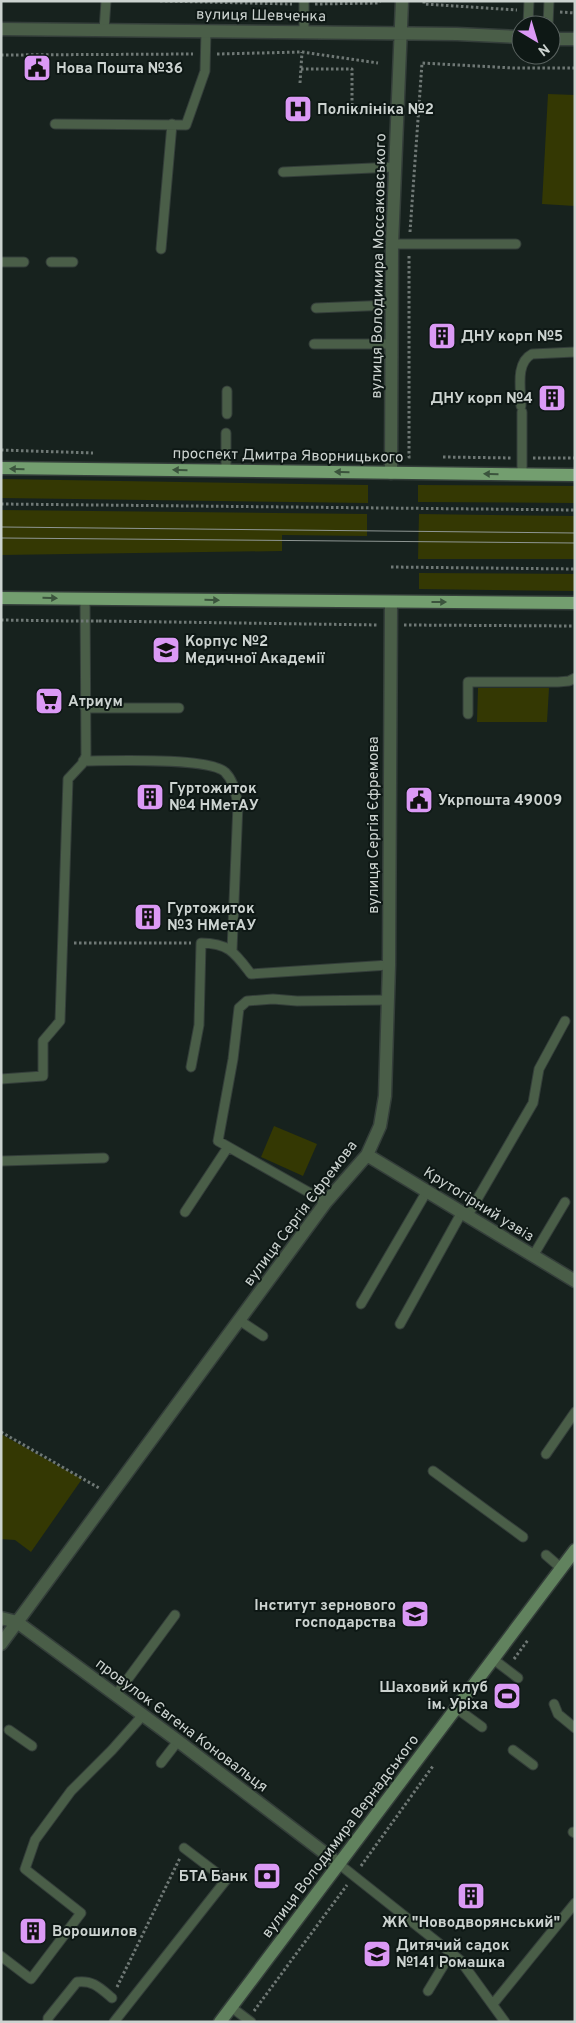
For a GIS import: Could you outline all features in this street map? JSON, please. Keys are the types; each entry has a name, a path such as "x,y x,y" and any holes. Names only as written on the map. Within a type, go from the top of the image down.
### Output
{"main road":[{"name":"проспект Дмитра Яворницького","path":"1,468 575,475"},
{"path":"1,598 575,603"}],"street":[{"name":"вулиця Володимира Моссаковського","path":"391,473 392,244 402,1"},
{"name":"вулиця Шевченка","path":"1,29 304,32 401,35 457,34 511,37"},
{"path":"561,38 575,39"},
{"name":"вулиця Сергія Єфремова","path":"1,1644 326,1202 367,1154 380,1126 383,1111 389,965 391,602"},
{"name":"Крутогірний узвіз","path":"367,1154 575,1281"},
{"name":"вулиця Володимира Вернадського","path":"220,2022 575,1550"},
{"name":"провулок Євгена Коновальця","path":"1,1618 17,1622 178,1740 339,1864"}],"lane":[{"path":"104,30 106,1"},
{"path":"528,15 529,1"},
{"path":"548,15 549,1"},
{"path":"304,2 304,32"},
{"path":"54,124 186,125 205,71 206,31"},
{"path":"161,249 172,124"},
{"path":"283,172 395,167"},
{"path":"392,244 516,244"},
{"path":"1,262 24,262"},
{"path":"51,262 73,262"},
{"path":"316,308 391,305"},
{"path":"314,344 391,344"},
{"path":"522,475 522,362 532,354 575,352"},
{"path":"227,391 227,414"},
{"path":"226,433 226,471"},
{"path":"1,1079 43,1076 43,1041 60,1021 68,779 86,756 85,599"},
{"path":"468,714 468,682 558,682 569,681 575,678"},
{"path":"85,708 179,708"},
{"path":"83,760 196,762 224,771 233,783 238,804 232,950"},
{"path":"191,1067 198,1025 201,943 213,943 232,950 251,974 389,965"},
{"path":"326,1202 218,1141 233,1059 239,1008 247,1001 273,998 297,1001 388,1000"},
{"path":"400,1324 533,1103 539,1069 565,1021"},
{"path":"185,1212 228,1147"},
{"path":"1,1161 104,1158"},
{"path":"361,1304 427,1191"},
{"path":"533,1256 565,1202"},
{"path":"239,1320 263,1336"},
{"path":"546,1454 575,1412"},
{"path":"433,1471 523,1538"},
{"path":"546,1556 562,1568"},
{"path":"116,1695 175,1615"},
{"path":"493,1659 518,1678"},
{"path":"554,1704 558,1714 575,1728"},
{"path":"456,1708 482,1727"},
{"path":"1,1956 31,1979 81,1913 25,1869 35,1840 70,1791 112,1750 143,1715"},
{"path":"9,1730 32,1746"},
{"path":"160,1763 178,1740"},
{"path":"514,1750 533,1765"},
{"path":"114,2022 226,1880 184,1848"},
{"path":"339,1864 460,1960 505,2022"},
{"path":"493,2004 575,1903"},
{"path":"428,1991 452,1953"},
{"path":"48,2022 48,2018 77,1982 87,1981 95,1984 112,1998"},
{"path":"231,2007 250,2021"}],"path":[{"path":"160,1 380,3 380,1"},
{"path":"424,1 424,4 528,11"},
{"path":"300,84 304,32"},
{"path":"1,55 302,52 378,62"},
{"path":"418,457 409,457 410,244 422,63 513,68 575,68"},
{"path":"301,69 352,69 352,108 398,107"},
{"path":"437,457 575,458"},
{"path":"1,504 575,510"},
{"path":"391,568 575,569"},
{"path":"1,620 575,626"},
{"path":"62,943 201,943"},
{"path":"1,1432 111,1494"},
{"path":"250,2021 434,1765"},
{"path":"112,1998 184,1848"}],"green space":[{"path":"548,94 575,95 575,206 542,204"},
{"path":"1,479 368,485 368,503 1,498"},
{"path":"418,485 575,486 575,503 418,502"},
{"path":"1,510 367,514 367,536 282,535 282,551 1,555"},
{"path":"419,514 575,516 575,559 418,559"},
{"path":"419,573 575,574 575,591 419,589"},
{"path":"478,688 549,688 547,722 477,722"},
{"path":"274,1126 317,1144 303,1176 261,1157"},
{"path":"1,1434 82,1479 31,1552 15,1540 1,1539"}],"tram line":[{"path":"1,527 575,533"},
{"path":"1,538 575,543"}],"place":[{"name":"Нова Пошта №36","path":"37,68"},
{"name":"Поліклініка №2","path":"298,109"},
{"name":"ДНУ корп №5","path":"442,336"},
{"name":"ДНУ корп №4","path":"552,398"},
{"name":"Корпус №2 Медичної Академії","path":"166,650"},
{"name":"Атриум","path":"49,701"},
{"name":"Гуртожиток №4 НМетАУ","path":"150,797"},
{"name":"Укрпошта 49009","path":"419,800"},
{"name":"Гуртожиток №3 НМетАУ","path":"148,917"},
{"name":"Інститут зернового господарства","path":"415,1614"},
{"name":"Шаховий клуб ім. Уріха","path":"507,1696"},
{"name":"БТА Банк","path":"267,1876"},
{"name":"ЖК \"Новодворянський\"","path":"471,1896"},
{"name":"Ворошилов","path":"33,1931"},
{"name":"Дитячий садок №141 Ромашка","path":"377,1954"}]}
